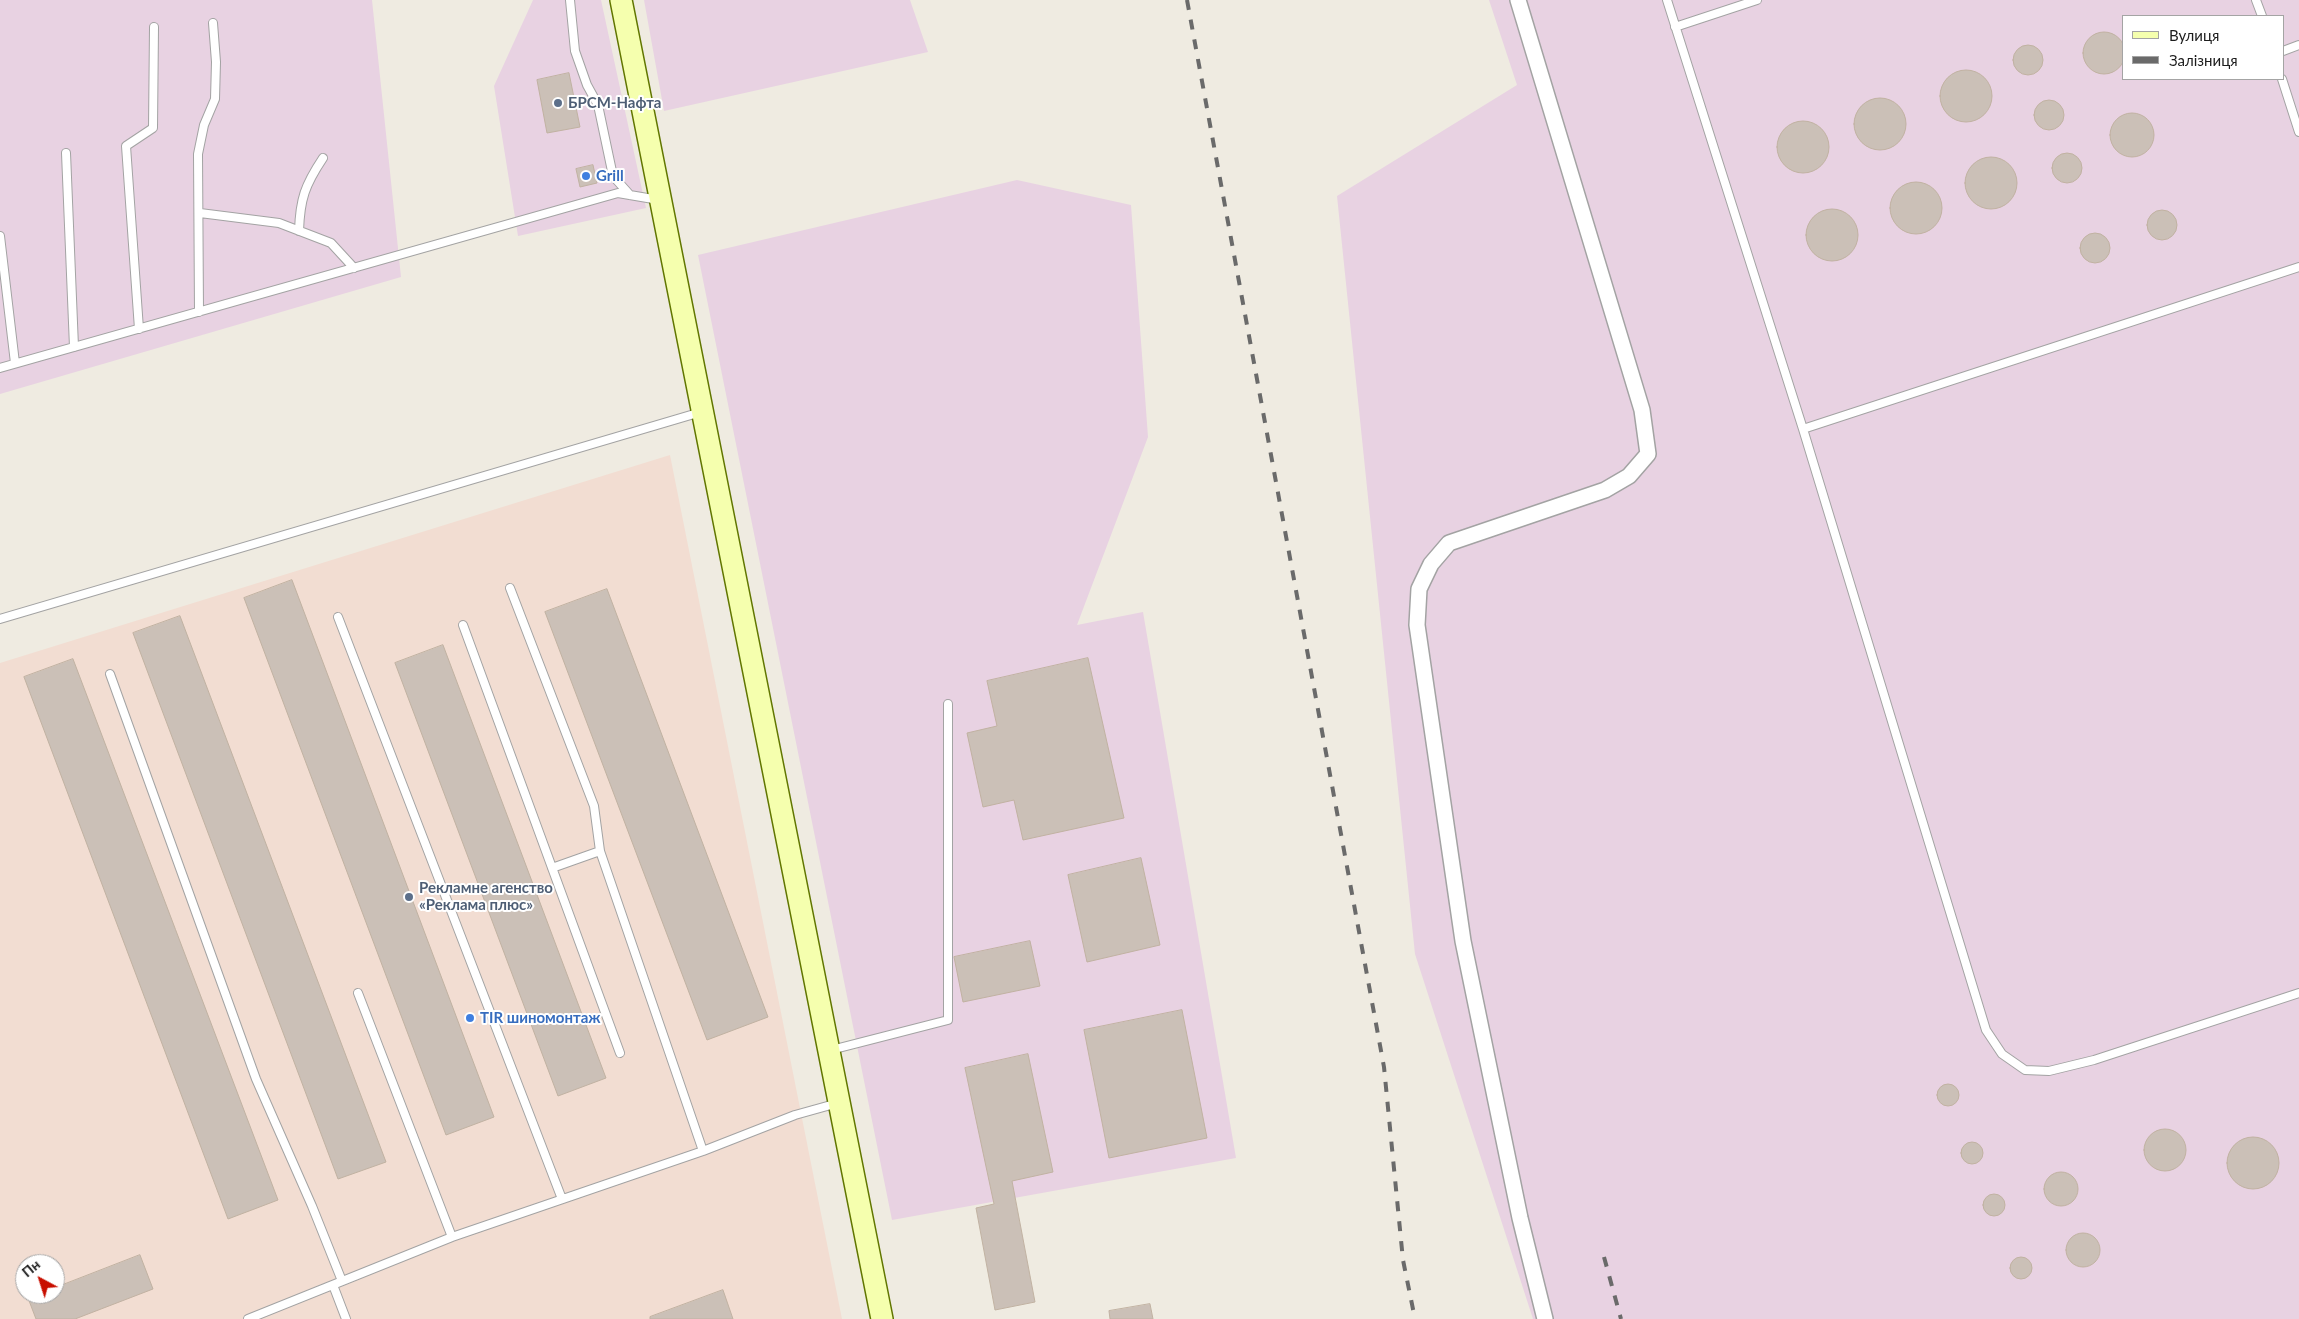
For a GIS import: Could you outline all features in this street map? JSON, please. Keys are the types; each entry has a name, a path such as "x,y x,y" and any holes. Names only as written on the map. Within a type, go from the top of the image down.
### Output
{"main road":[{"path":"621,0 659,200 882,1319"}],"street":[{"path":"1518,0 1642,410 1648,454 1629,476 1605,490 1449,544 1431,564 1419,589 1416,624 1463,941 1520,1218 1545,1319"}],"lane":[{"path":"570,0 576,51 587,85 598,105 613,176 630,195"},
{"path":"1667,0 1803,429 1986,1030 2002,1054 2025,1070 2049,1071 2094,1060 2299,994"},
{"path":"1675,26 1757,0"},
{"path":"2256,0 2262,15"},
{"path":"199,312 197,273 200,212 198,154 204,124 214,99 216,62 213,23"},
{"path":"139,329 126,146 152,128 154,27"},
{"path":"2284,51 2299,45"},
{"path":"2282,80 2299,132"},
{"path":"66,154 74,347"},
{"path":"300,231 300,203 307,182 323,158"},
{"path":"0,368 618,193 659,200"},
{"path":"200,212 279,223 331,243 354,268"},
{"path":"0,236 15,363"},
{"path":"1803,429 2299,267"},
{"path":"0,620 701,412"},
{"path":"510,588 594,806 600,851 703,1151"},
{"path":"338,617 562,1199"},
{"path":"463,625 620,1053"},
{"path":"110,674 256,1080 312,1206 342,1281"},
{"path":"829,1050 948,1020 948,704"},
{"path":"552,868 600,851"},
{"path":"358,993 452,1237"},
{"path":"248,1319 452,1237 703,1151 795,1114 839,1102"},
{"path":"333,1285 346,1319"}],"shaded area":[{"path":"0,0 372,0 401,277 0,394"},
{"path":"533,0 601,0 646,208 518,236 494,86"},
{"path":"644,0 910,0 928,52 664,111"},
{"path":"1489,0 2299,0 2299,1319 1533,1319 1415,954 1337,196 1517,85"},
{"path":"1017,180 1131,205 1148,437 1077,625 1143,612 1236,1158 892,1220 698,255"},
{"path":"670,455 842,1319 0,1319 0,663"}],"building":[{"path":"2104,32 2116,36 2121,41 2122,63 2119,68 2104,74 2089,68 2083,53 2089,38"},
{"path":"2028,45 2039,49 2043,60 2039,71 2028,75 2017,71 2013,60 2017,49"},
{"path":"1966,70 1980,74 1988,82 1992,96 1988,110 1980,118 1966,122 1952,118 1944,110 1940,96 1944,82 1952,74"},
{"path":"569,73 580,127 547,133 537,80"},
{"path":"1880,98 1894,102 1902,110 1906,124 1902,138 1894,146 1880,150 1866,146 1858,138 1854,124 1858,110 1866,102"},
{"path":"2049,100 2060,104 2064,115 2060,126 2049,130 2038,126 2034,115 2038,104"},
{"path":"2132,113 2144,117 2150,123 2154,135 2150,147 2144,153 2132,157 2120,153 2114,147 2110,135 2114,123 2120,117"},
{"path":"1803,121 1817,125 1825,133 1829,147 1825,161 1817,169 1803,173 1789,169 1781,161 1777,147 1781,133 1789,125"},
{"path":"2067,153 2078,157 2082,168 2078,179 2067,183 2056,179 2052,168 2056,157"},
{"path":"1986,157 1996,157 2005,161 2013,169 2017,183 2013,197 2005,205 1996,209 1986,209 1977,205 1969,197 1965,188 1965,178 1969,169 1977,161"},
{"name":"Grill","path":"593,165 597,183 580,187 576,169"},
{"path":"1916,182 1930,186 1938,194 1942,208 1938,222 1930,230 1916,234 1902,230 1894,222 1890,208 1894,194 1902,186"},
{"path":"1827,209 1837,209 1846,213 1854,221 1858,235 1854,249 1846,257 1837,261 1827,261 1818,257 1810,249 1806,240 1806,230 1810,221 1818,213"},
{"path":"2162,210 2173,214 2177,225 2173,236 2162,240 2151,236 2147,225 2151,214"},
{"path":"2095,233 2106,237 2110,248 2106,259 2095,263 2084,259 2080,248 2084,237"},
{"path":"292,580 494,1117 446,1135 244,598"},
{"path":"607,589 768,1017 707,1040 545,612"},
{"path":"180,616 386,1162 338,1179 133,633"},
{"path":"443,645 606,1078 558,1096 395,663"},
{"path":"1088,658 1124,818 1023,840 1014,800 983,807 967,733 997,726 987,681"},
{"path":"73,659 278,1200 228,1219 24,677"},
{"path":"1141,858 1160,945 1087,962 1068,875"},
{"path":"1030,941 1040,986 963,1002 954,957"},
{"path":"1182,1010 1207,1138 1109,1158 1084,1030"},
{"path":"1028,1054 1053,1172 1012,1181 1035,1302 995,1310 976,1208 994,1204 965,1068"},
{"path":"1948,1084 1956,1087 1959,1095 1956,1103 1948,1106 1940,1103 1937,1095 1940,1087"},
{"path":"2165,1129 2180,1135 2186,1150 2180,1165 2165,1171 2150,1165 2144,1150 2150,1135"},
{"path":"2253,1137 2267,1141 2275,1149 2279,1163 2275,1177 2267,1185 2253,1189 2239,1185 2231,1177 2227,1163 2231,1149 2239,1141"},
{"path":"1972,1142 1980,1145 1983,1153 1980,1161 1972,1164 1964,1161 1961,1153 1964,1145"},
{"path":"2061,1172 2073,1177 2078,1189 2073,1201 2061,1206 2049,1201 2044,1189 2049,1177"},
{"path":"1994,1194 2002,1197 2005,1205 2002,1213 1994,1216 1986,1213 1983,1205 1986,1197"},
{"path":"2083,1233 2095,1238 2100,1250 2095,1262 2083,1267 2071,1262 2066,1250 2071,1238"},
{"path":"140,1255 153,1289 75,1319 36,1319 30,1304 65,1304 65,1284"},
{"path":"2021,1257 2029,1260 2032,1268 2029,1276 2021,1279 2013,1276 2010,1268 2013,1260"},
{"path":"723,1290 733,1319 650,1319 650,1317"},
{"path":"1150,1304 1153,1319 1110,1319 1109,1311"}],"railway":[{"path":"1187,0 1384,1067 1403,1260 1415,1319"},
{"path":"1604,1257 1621,1319"}],"place":[{"name":"БРСМ-Нафта","path":"558,103"},
{"name":"Grill","path":"586,176"},
{"name":"Рекламне агенство «Реклама плюс»","path":"409,897"},
{"name":"TIR шиномонтаж","path":"470,1018"}]}
